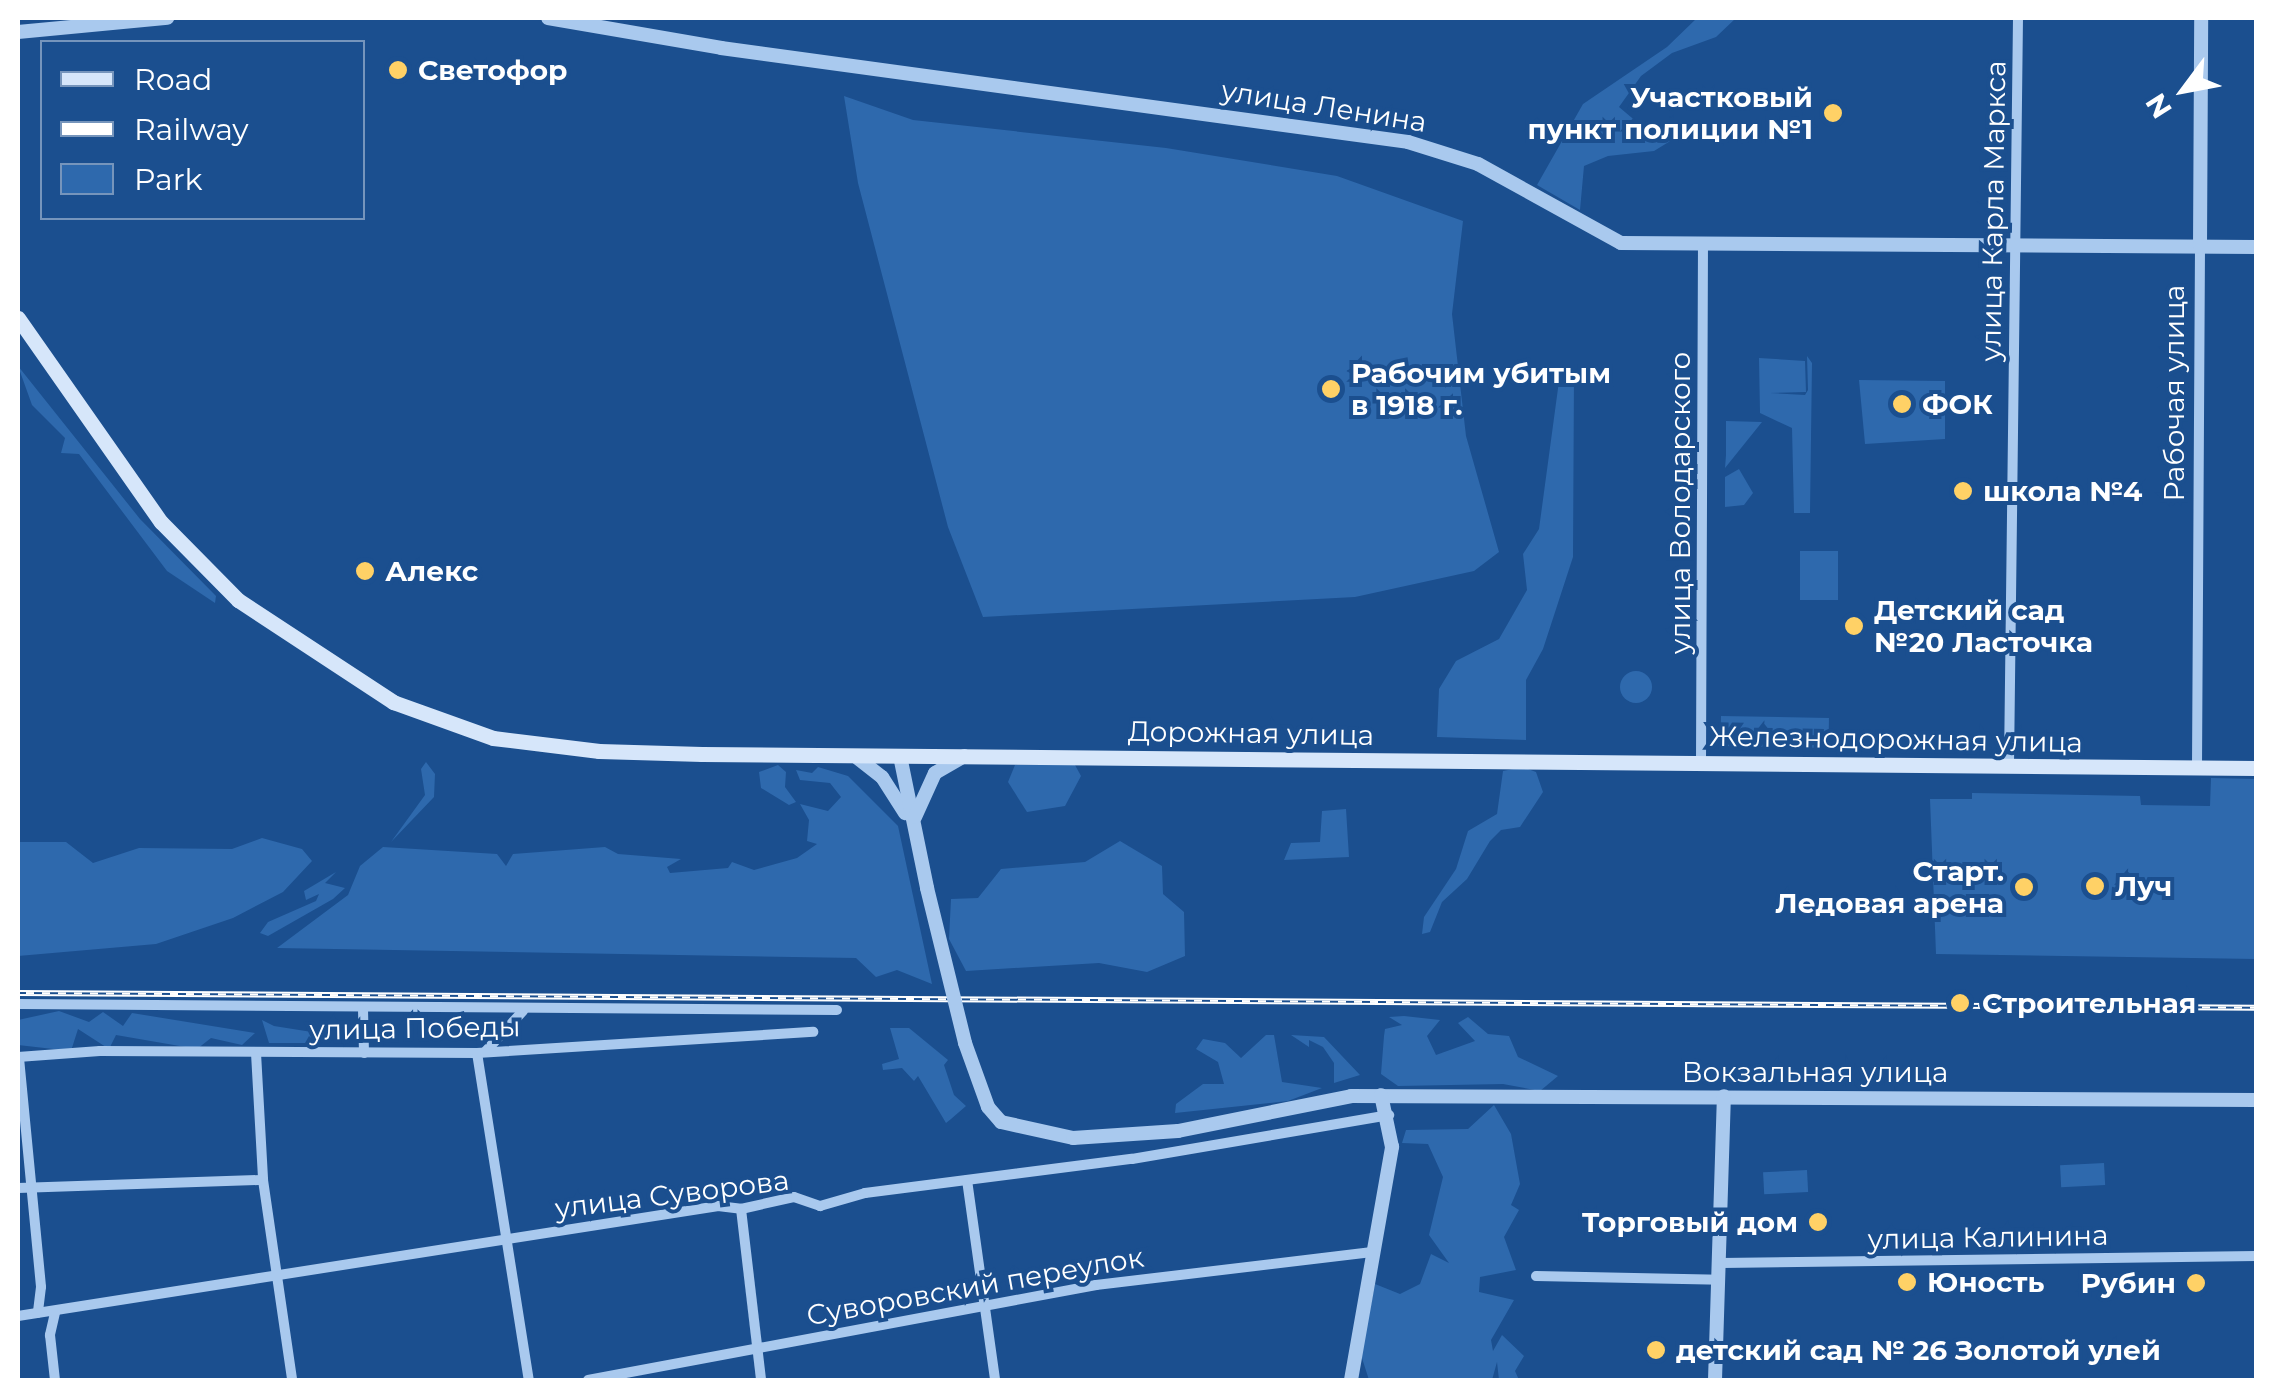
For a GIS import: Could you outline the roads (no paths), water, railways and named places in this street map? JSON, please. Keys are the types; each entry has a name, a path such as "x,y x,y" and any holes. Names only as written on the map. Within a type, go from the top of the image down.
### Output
{"main road":[{"name":"Дорожная улица","path":"18,318 112,456 190,553 271,626 393,702 460,731 581,750 1534,762"},
{"name":"Железнодорожная улица","path":"1534,762 2256,768"}],"street":[{"path":"18,32 166,18"},
{"name":"улица Ленина","path":"548,18 1408,142 1478,164 1621,243 2256,248"},
{"name":"улица Карла Маркса","path":"2009,764 2018,18"},
{"name":"Рабочая улица","path":"2197,768 2201,18"},
{"name":"улица Володарского","path":"1701,762 1703,244"},
{"path":"854,755 882,776 913,828"},
{"path":"913,828 924,787 966,755"},
{"path":"900,756 913,828"},
{"name":"Вокзальная улица","path":"913,828 965,1043 988,1107 1002,1122 1046,1136 1178,1131 1400,1095 2256,1100"},
{"path":"18,1004 838,1010"},
{"path":"363,1009 364,1052"},
{"path":"524,1010 481,1052 502,1238 529,1380"},
{"path":"678,1037 680,1011"},
{"name":"улица Победы","path":"18,1057 481,1052 678,1037 813,1032"},
{"path":"256,1052 263,1180 292,1380"},
{"path":"18,1057 22,1188 42,1288 38,1313"},
{"path":"1351,1380 1392,1147 1390,1115 1377,1096"},
{"path":"1714,1380 1724,1096"},
{"name":"улица Суворова","path":"18,1316 718,1206 741,1209 794,1197 820,1206 865,1192 1390,1115"},
{"path":"22,1188 263,1180"},
{"path":"967,1180 995,1380"},
{"path":"741,1209 760,1380"},
{"name":"Суворовский переулок","path":"588,1380 1211,1267 1372,1252"},
{"name":"улица Калинина","path":"1721,1263 2256,1256"},
{"path":"1536,1276 1720,1280"},
{"path":"54,1313 50,1335 55,1380"}],"railway":[{"path":"18,993 2256,1008"}],"place":[{"name":"Светофор","path":"398,70"},
{"name":"Участковый пункт полиции №1","path":"1833,113"},
{"name":"Рабочим убитым в 1918 г.","path":"1331,389"},
{"name":"ФОК","path":"1902,404"},
{"name":"школа №4","path":"1963,491"},
{"name":"Алекс","path":"365,571"},
{"name":"Детский сад №20 Ласточка","path":"1854,626"},
{"name":"Луч","path":"2095,886"},
{"name":"Старт. Ледовая арена","path":"2024,887"},
{"name":"Строительная","path":"1960,1003"},
{"name":"Торговый дом","path":"1818,1222"},
{"name":"Юность","path":"1907,1282"},
{"name":"Рубин","path":"2196,1283"},
{"name":"детский сад № 26 Золотой улей","path":"1656,1350"}]}
